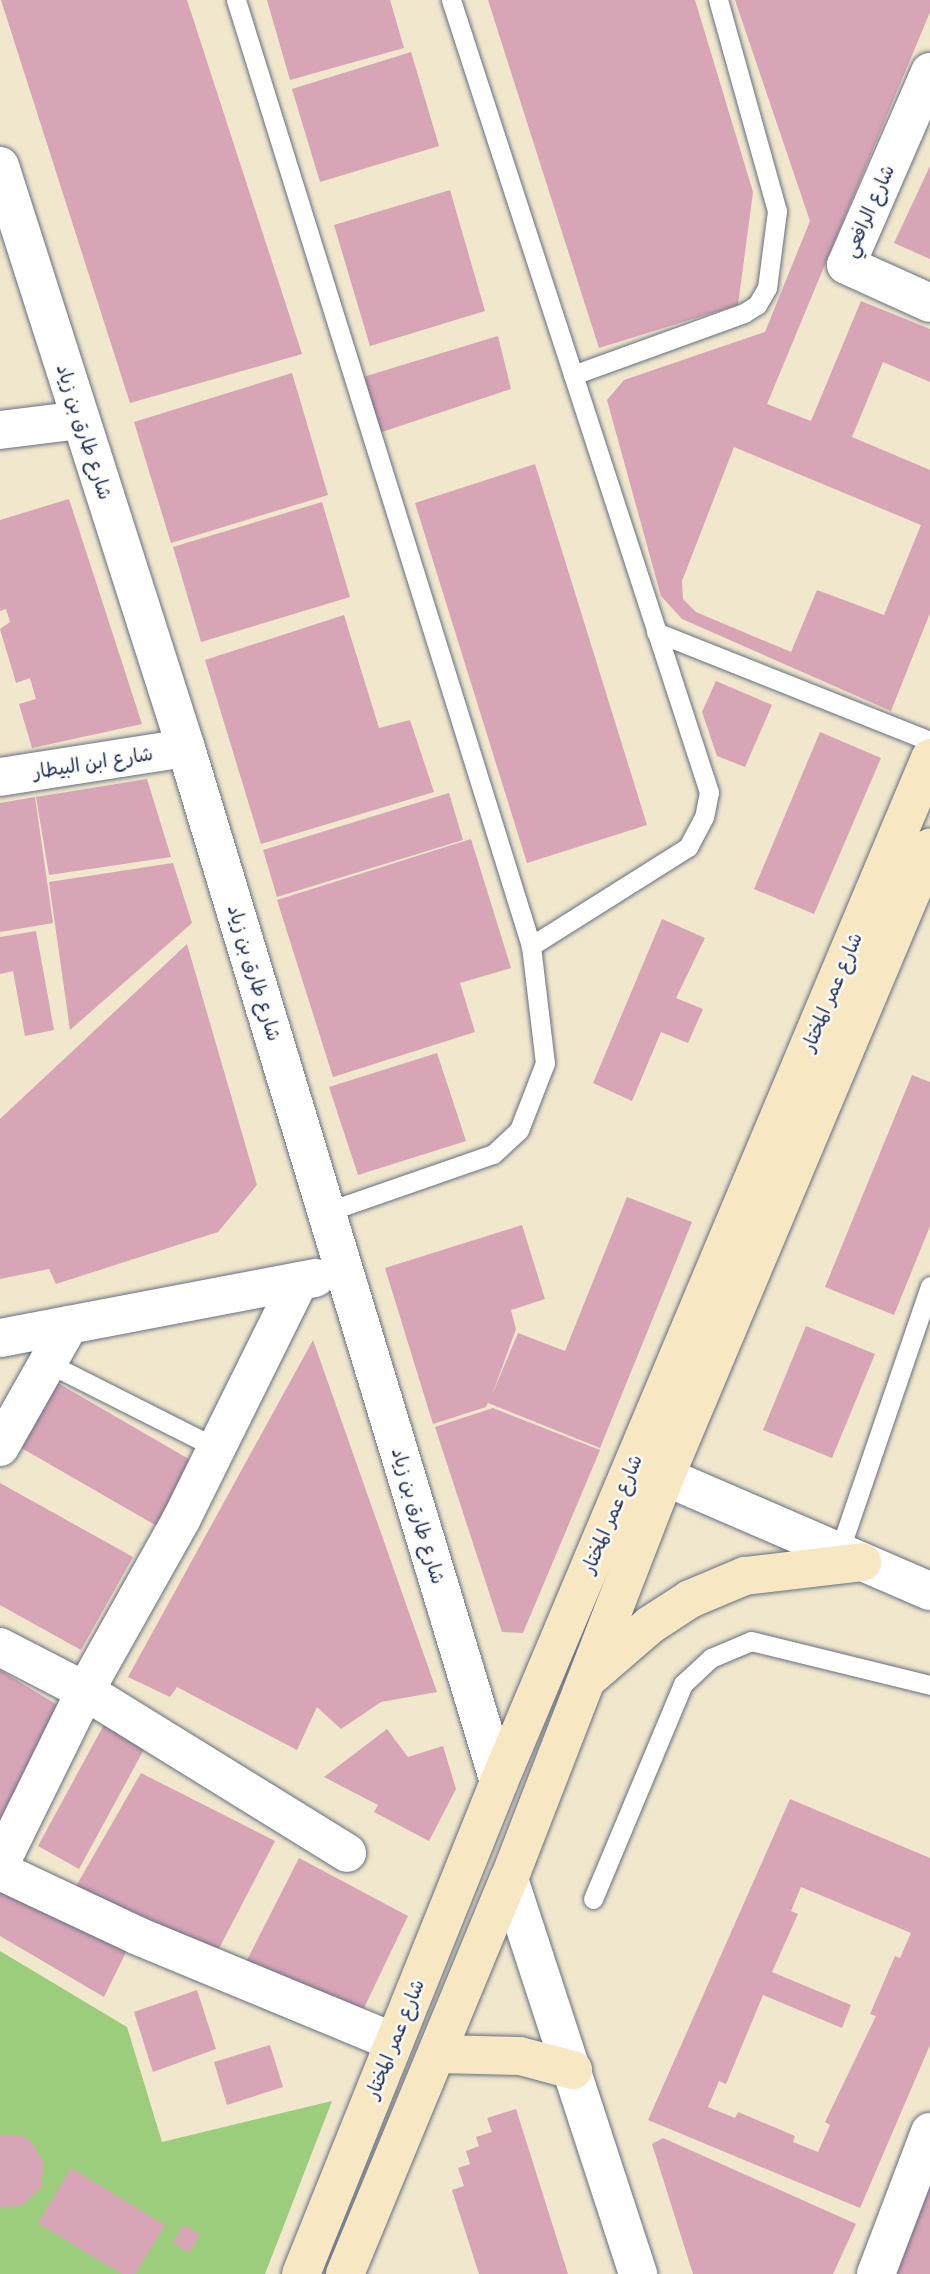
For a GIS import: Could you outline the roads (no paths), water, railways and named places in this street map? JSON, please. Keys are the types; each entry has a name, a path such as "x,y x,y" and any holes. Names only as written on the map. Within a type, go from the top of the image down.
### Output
{"main road":[{"name":"شارع عمر المختار","path":"345,2274 509,1879 586,1681 649,1470 930,758"},
{"name":"شارع عمر المختار","path":"301,2274 499,1782 649,1470 930,848"},
{"path":"586,1681 650,1625 690,1598 745,1576 850,1557"},
{"path":"437,2054 520,2056 573,2070"}],"street":[{"name":"شارع الرافعي","path":"930,72 846,265 930,303"},
{"name":"شارع طارق بن زياد","path":"0,166 186,748 499,1782"},
{"path":"0,430 80,420"},
{"name":"شارع ابن البيطار","path":"0,777 186,748"},
{"path":"0,1338 345,1272"},
{"path":"0,1864 85,1691 216,1448 299,1281"},
{"path":"0,1447 69,1325"},
{"path":"649,1470 930,1591"},
{"path":"0,1647 85,1691 347,1853"},
{"path":"0,1871 138,1936 394,2042"},
{"path":"509,1879 638,2274"},
{"path":"876,2274 930,2132"}],"lane":[{"path":"236,0 531,946 545,1063 519,1130 493,1154 327,1212"},
{"path":"451,0 709,792 704,817 688,847 531,946"},
{"path":"573,375 744,313 757,304 767,288 778,211 718,0"},
{"path":"656,632 930,741"},
{"path":"850,1557 930,1286"},
{"path":"48,1363 216,1448"},
{"path":"593,1899 683,1684 711,1658 751,1641 930,1685"}]}
